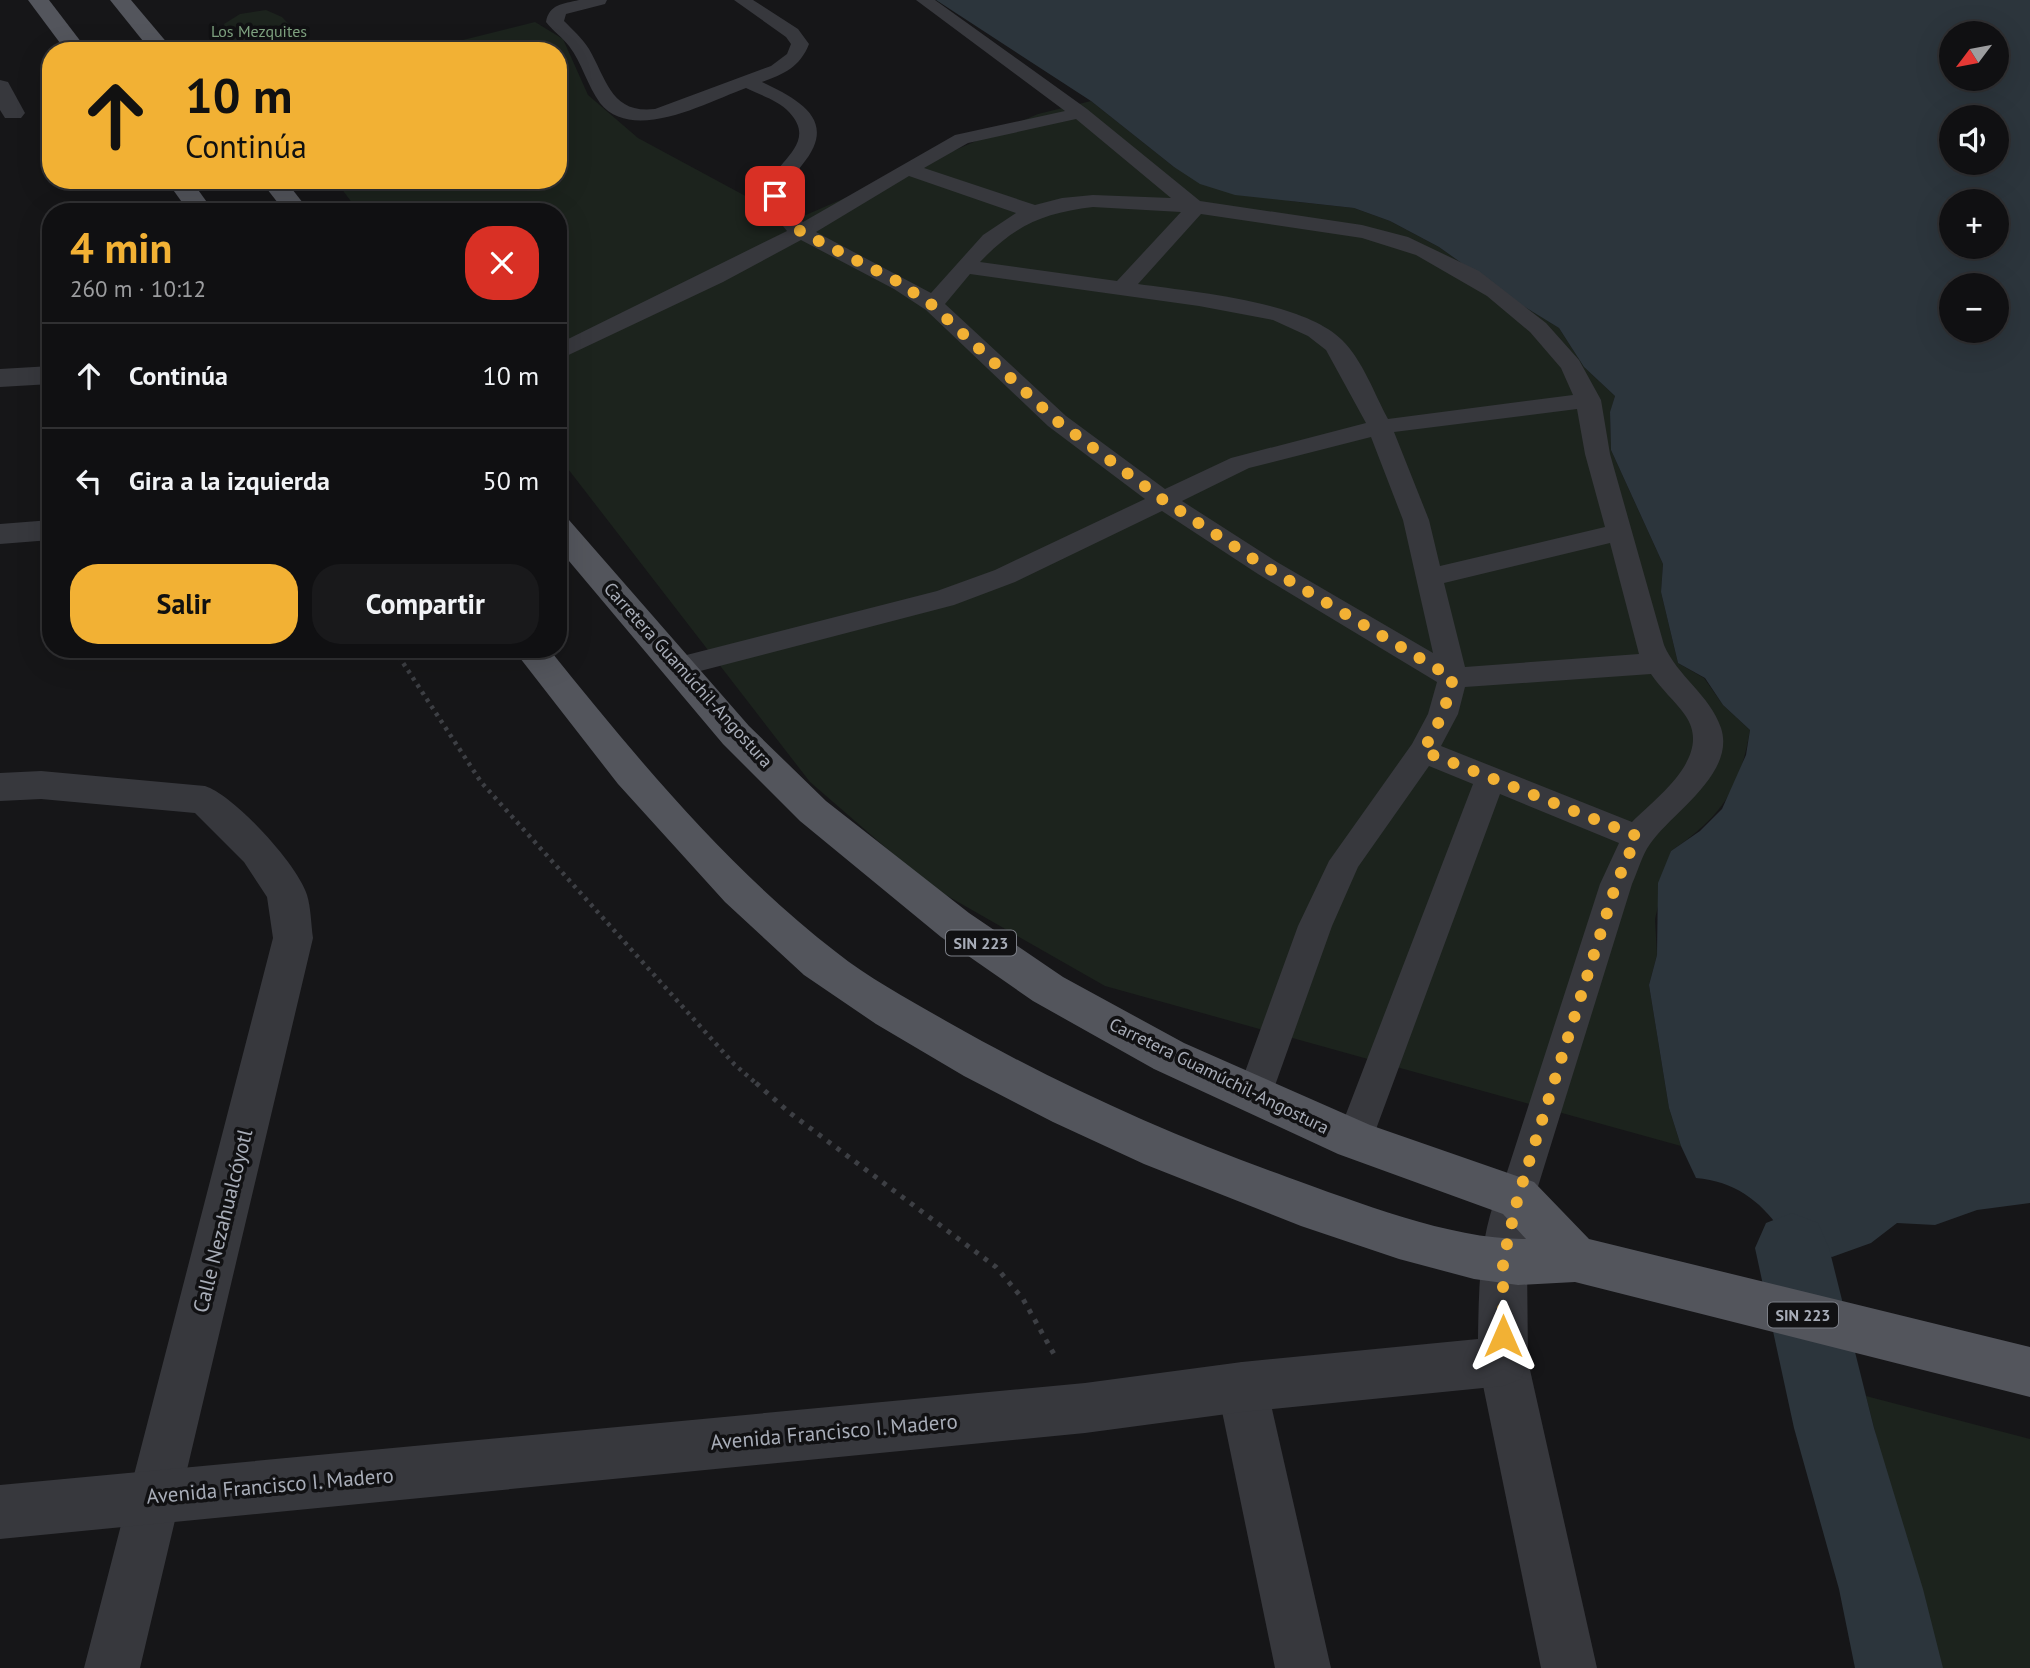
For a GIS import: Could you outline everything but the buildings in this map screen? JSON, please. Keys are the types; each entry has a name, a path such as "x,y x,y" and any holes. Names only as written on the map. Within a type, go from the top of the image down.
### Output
{"main road":[{"path":"38,0 71,42"},
{"path":"120,0 155,42"},
{"path":"279,189 291,203"},
{"name":"Carretera Guamúchil-Angostura","path":"567,538 736,735 813,811 955,925 1048,989 1169,1056 1354,1140 1413,1163 1518,1197"},
{"name":"SIN 223","path":"537,658 664,815 762,915 823,966 896,1014 997,1074 1101,1124 1224,1176 1394,1237 1503,1261 1575,1259 2030,1372"},
{"name":"SIN 223","path":"1518,1197 1575,1259"}],"street":[{"path":"0,88 4,119"},
{"path":"0,378 42,376"},
{"path":"0,534 42,531"},
{"name":"Calle Nezahualcóyotl","path":"0,787 41,785 205,800 258,851 287,894 293,938 112,1668"},
{"path":"1518,1197 1503,1261 1503,1361 1569,1668"},
{"name":"Avenida Francisco I. Madero","path":"0,1512 1085,1408 1242,1388 1503,1361"},
{"path":"1242,1388 1303,1668"}],"lane":[{"path":"599,0 561,10 556,13 555,22 582,52 603,96 623,113 641,116 658,114 777,70 795,57 800,44 792,33 742,0"},
{"path":"924,0 1080,113 1195,208"},
{"path":"747,81 796,108 807,124 810,138 805,152 785,172 776,186 775,196 780,208 801,232 895,280 932,305 1057,421 1162,499 1258,562 1453,678 1660,663"},
{"path":"567,349 801,232 962,139 1080,113"},
{"path":"907,169 1034,212"},
{"path":"932,305 1002,230 1034,212 1058,206 1114,202 1195,208 1347,229 1400,240 1432,254 1503,297 1542,328 1573,367 1589,400 1600,464 1621,532 1649,646 1673,684 1702,715 1709,738 1708,754 1682,792 1637,836 1616,884 1518,1197"},
{"path":"1123,288 1195,208"},
{"path":"966,267 1199,299 1279,315 1315,331 1334,345 1345,359 1380,428 1416,520 1453,678 1443,714 1423,751 1345,861 1315,926 1255,1094"},
{"path":"677,667 944,598 1005,576 1240,463 1380,428 1589,400"},
{"path":"1429,578 1621,532"},
{"path":"1423,751 1637,836"},
{"path":"1354,1140 1490,777"}],"path":[{"path":"400,658 481,782 734,1065 790,1113 996,1267 1023,1299 1085,1408"}],"green space":[{"name":"Los Mezquites","path":"266,10 282,17 306,42 229,42 224,24 240,14"},
{"path":"535,22 564,42 458,42"},
{"path":"567,48 588,95 638,138 792,221 1038,114 1091,101 1174,167 1290,201 1354,208 1390,221 1439,247 1512,299 1559,328 1584,367 1615,396 1610,413 1611,450 1663,564 1661,592 1678,663 1704,678 1723,705 1750,730 1740,769 1726,800 1703,826 1671,851 1655,919 1657,955 1649,985 1669,1108 1681,1146 1105,986 930,886 810,782 567,468 567,203 352,203 342,189 567,189"},
{"path":"1866,1396 2030,1439 2030,1668 1935,1668"}],"shaded area":[{"path":"936,0 2030,0 2030,1203 1977,1210 1935,1225 1897,1223 1871,1243 1832,1257 1792,1248 1774,1221 1753,1200 1727,1185 1696,1178 1681,1146 1669,1108 1649,985 1657,955 1658,883 1671,851 1700,831 1722,809 1746,755 1750,730 1723,705 1705,678 1678,663 1661,592 1663,564 1611,450 1610,412 1615,396 1584,367 1559,328 1512,299 1439,247 1390,221 1354,208 1235,195 1200,184 1174,167 1091,101"}],"waterway":[{"path":"1792,1248 1834,1428 1881,1589 1899,1668"}],"route":[{"path":"775,196 780,208 801,232 895,280 932,305 974,340 1057,421 1162,499 1258,562 1453,678 1443,714 1423,751 1637,836 1616,884 1518,1197 1503,1261 1503,1336"}]}
